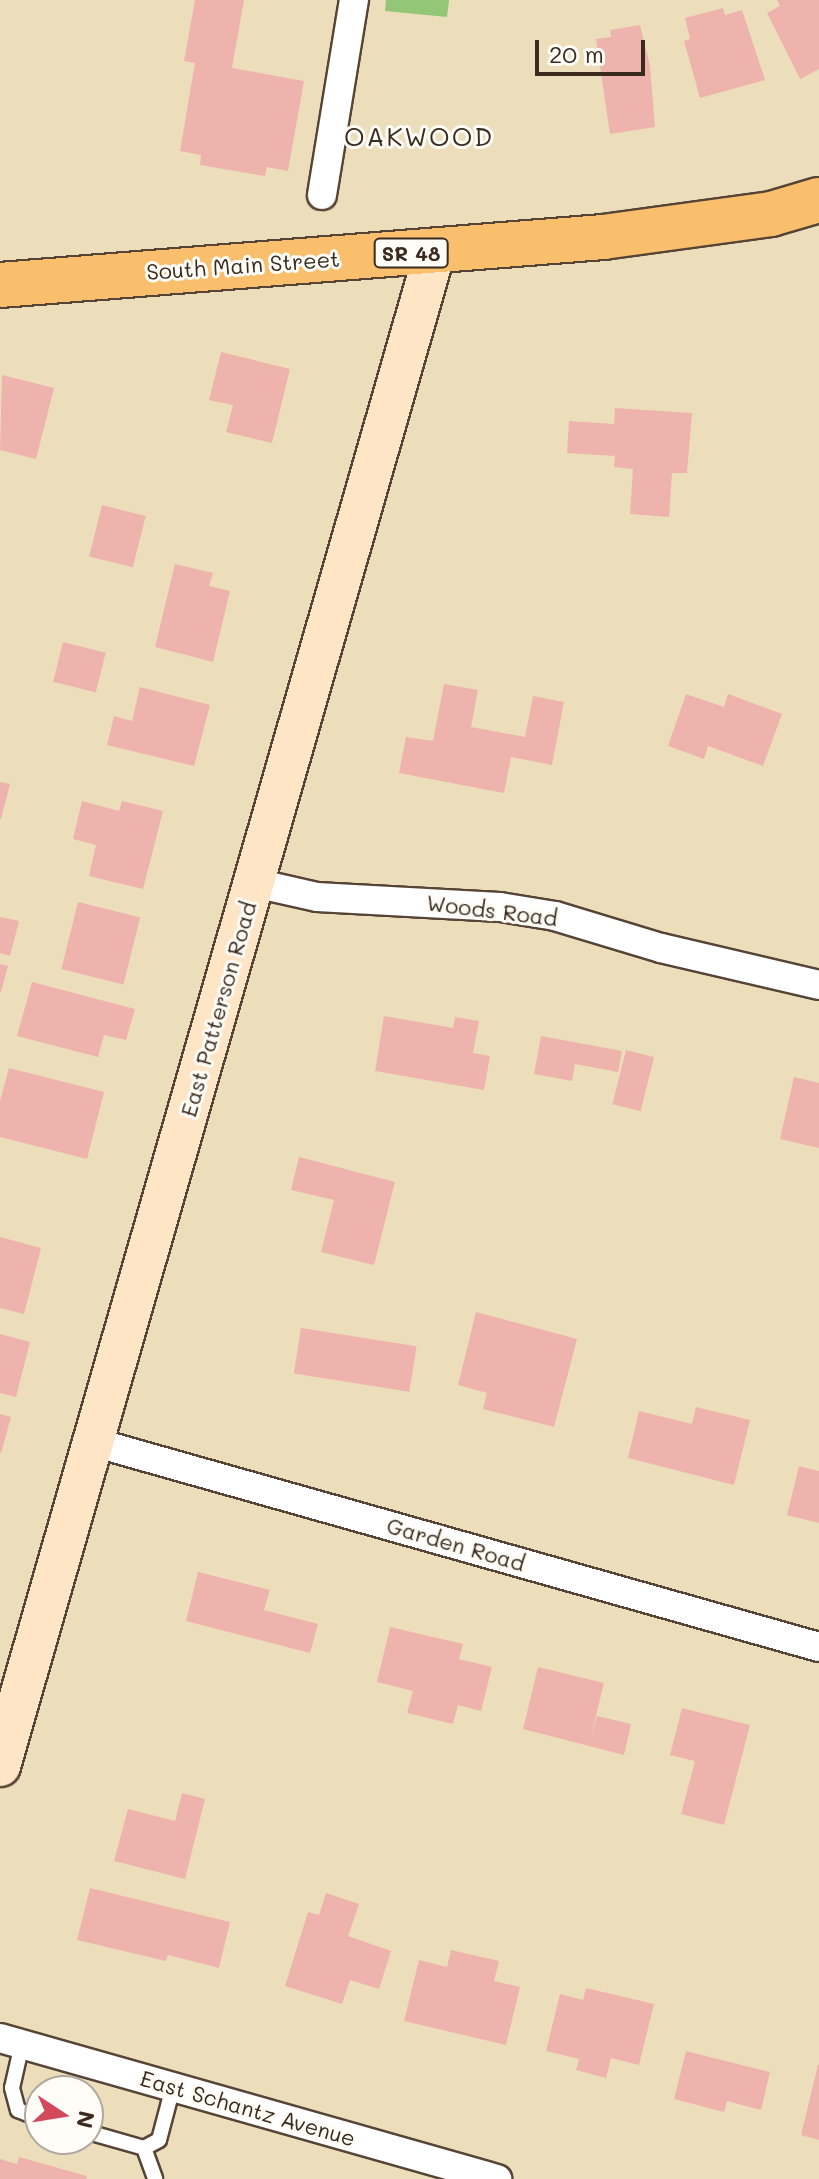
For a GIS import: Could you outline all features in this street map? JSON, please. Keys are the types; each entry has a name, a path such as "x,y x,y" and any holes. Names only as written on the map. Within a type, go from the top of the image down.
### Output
{"main road":[{"name":"South Main Street","path":"0,285 603,237 771,214 819,200"},
{"name":"East Patterson Road","path":"0,1766 435,251"}],"street":[{"path":"322,195 354,0"},
{"name":"Woods Road","path":"255,883 317,897 486,906 555,916 661,948 819,985"},
{"name":"Garden Road","path":"93,1442 819,1647"},
{"name":"East Schantz Avenue","path":"11,2041 173,2087 404,2166 497,2179"}],"lane":[{"path":"11,2041 12,2088 18,2110 24,2112"},
{"path":"104,2137 144,2148 159,2140 173,2087"},
{"path":"144,2148 155,2179"}],"green space":[{"path":"386,0 449,0 447,17 385,11"}],"building":[{"path":"195,0 244,0 232,68 304,81 288,171 267,167 265,176 200,165 201,155 180,151 195,63 184,61"},
{"path":"777,0 819,0 819,69 800,79 767,13 780,6"},
{"path":"723,8 725,15 742,10 765,80 700,98 684,41 690,39 685,18"},
{"path":"640,25 650,66 655,127 610,134 596,39 611,37 610,30"},
{"path":"221,352 290,369 272,443 226,432 233,405 209,400"},
{"path":"2,375 54,388 36,459 0,450"},
{"path":"615,408 692,413 687,473 672,473 669,517 630,514 633,469 614,467 615,456 567,453 569,421 614,424"},
{"path":"102,505 146,516 133,567 89,556"},
{"path":"175,564 213,573 209,586 230,591 213,662 155,647"},
{"path":"63,642 106,653 96,692 53,682"},
{"path":"444,684 478,690 471,727 525,737 533,696 564,702 552,765 511,757 504,793 399,773 406,737 433,741"},
{"path":"140,687 210,705 194,766 107,745 114,716 132,721"},
{"path":"686,694 724,707 728,694 782,714 763,766 708,746 704,759 668,746"},
{"path":"0,782 10,784 1,819 0,819"},
{"path":"82,801 119,811 122,801 163,811 143,889 89,876 96,845 73,839"},
{"path":"78,902 140,917 123,984 61,969"},
{"path":"0,917 19,921 10,956 0,953"},
{"path":"0,964 8,966 1,992 0,992"},
{"path":"32,982 135,1009 126,1040 104,1035 98,1057 17,1036"},
{"path":"384,1016 453,1028 455,1017 479,1021 473,1053 490,1056 484,1090 375,1071"},
{"path":"541,1036 622,1051 618,1072 575,1064 572,1081 534,1074"},
{"path":"626,1050 654,1057 641,1111 612,1104"},
{"path":"9,1068 104,1092 87,1159 0,1137 0,1101"},
{"path":"794,1077 819,1083 819,1148 780,1139"},
{"path":"299,1157 395,1182 374,1265 321,1252 334,1200 291,1190"},
{"path":"0,1237 41,1248 24,1314 0,1308"},
{"path":"476,1312 577,1339 554,1427 483,1409 487,1393 458,1385"},
{"path":"301,1328 417,1346 409,1392 294,1373"},
{"path":"0,1334 30,1342 16,1397 0,1393"},
{"path":"696,1407 750,1420 734,1485 628,1458 639,1411 692,1424"},
{"path":"0,1414 11,1417 1,1453 0,1453"},
{"path":"799,1466 819,1471 819,1523 787,1515"},
{"path":"198,1572 270,1590 264,1610 318,1624 310,1653 186,1621"},
{"path":"390,1627 463,1644 459,1659 492,1667 481,1711 458,1705 453,1724 407,1713 413,1691 377,1682"},
{"path":"538,1667 604,1683 591,1736 597,1716 631,1724 624,1755 523,1729"},
{"path":"682,1708 750,1725 724,1825 681,1814 695,1761 670,1755"},
{"path":"182,1793 205,1799 185,1879 114,1861 128,1809 175,1821"},
{"path":"90,1888 230,1922 219,1968 168,1955 166,1961 77,1940"},
{"path":"326,1893 359,1904 348,1936 391,1951 379,1989 350,1980 342,2004 285,1986 308,1912 319,1915"},
{"path":"451,1950 499,1961 494,1981 520,1987 506,2045 404,2021 419,1960 447,1967"},
{"path":"586,1988 654,2004 639,2065 611,2058 606,2078 576,2070 579,2059 546,2051 560,1994 583,2000"},
{"path":"686,2051 770,2072 761,2110 727,2101 724,2112 674,2099"},
{"path":"819,2065 819,2140 801,2135"},
{"path":"19,2157 87,2176 86,2179 0,2179 0,2159 17,2164"}],"district":[{"name":"OAKWOOD","path":"419,137"}]}
